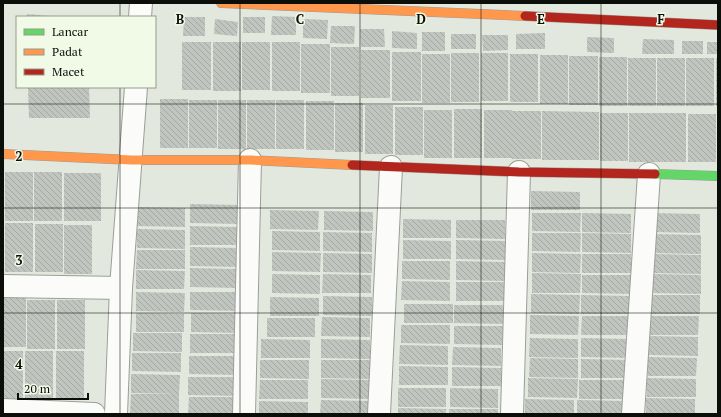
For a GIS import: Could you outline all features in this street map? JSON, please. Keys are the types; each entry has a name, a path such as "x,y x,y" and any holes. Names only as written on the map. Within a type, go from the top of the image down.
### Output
{"street":[{"path":"140,16 141,3"},
{"path":"221,3 274,4 718,25"},
{"path":"116,414 121,288 132,160 136,88"},
{"path":"3,154 132,160 250,160 519,172 718,176"},
{"path":"244,414 250,160"},
{"path":"379,414 391,167"},
{"path":"512,414 519,172"},
{"path":"633,414 648,174"},
{"path":"3,286 121,288"},
{"path":"3,410 94,414"}],"building":[{"path":"27,14 50,16 27,16"},
{"path":"272,16 296,17 296,35 271,35"},
{"path":"184,17 205,17 205,36 183,36"},
{"path":"243,17 265,17 265,33 243,33"},
{"path":"215,19 238,22 237,36 214,34"},
{"path":"303,19 328,20 327,39 303,38"},
{"path":"331,26 355,26 354,44 330,43"},
{"path":"360,29 384,29 385,47 361,47"},
{"path":"392,31 417,33 417,49 392,48"},
{"path":"422,32 445,32 445,51 422,51"},
{"path":"545,33 545,49 516,49 516,34"},
{"path":"451,34 476,34 476,49 451,49"},
{"path":"482,35 508,35 508,50 483,51"},
{"path":"587,37 614,38 614,53 587,52"},
{"path":"643,39 674,40 674,54 642,54"},
{"path":"682,41 703,41 703,54 682,54"},
{"path":"182,42 211,42 211,90 182,90"},
{"path":"213,42 241,42 241,91 213,91"},
{"path":"242,42 270,42 270,90 242,90"},
{"path":"272,42 300,42 300,91 272,91"},
{"path":"707,42 718,42 718,54 707,54"},
{"path":"301,44 330,44 330,93 301,93"},
{"path":"331,47 359,47 359,96 331,96"},
{"path":"361,50 390,50 390,98 361,98"},
{"path":"392,52 421,52 421,101 392,101"},
{"path":"451,53 479,53 479,102 451,102"},
{"path":"481,53 508,53 508,101 481,101"},
{"path":"422,54 450,54 450,103 422,103"},
{"path":"510,54 538,54 538,102 510,102"},
{"path":"540,55 568,55 568,104 540,104"},
{"path":"569,56 598,56 598,105 569,105"},
{"path":"599,57 627,57 627,106 599,106"},
{"path":"628,58 656,58 656,106 628,106"},
{"path":"657,58 685,58 685,106 657,106"},
{"path":"686,58 714,58 714,106 686,106"},
{"path":"716,58 718,58 718,106 716,106"},
{"path":"28,88 89,88 90,118 29,118"},
{"path":"160,99 188,99 188,148 160,148"},
{"path":"189,100 217,100 217,148 189,148"},
{"path":"218,100 246,100 246,149 218,149"},
{"path":"247,100 275,100 275,149 247,149"},
{"path":"276,100 304,100 304,149 276,149"},
{"path":"306,101 334,101 334,150 306,150"},
{"path":"335,103 363,103 363,152 335,152"},
{"path":"365,105 393,105 393,154 365,154"},
{"path":"395,107 423,107 423,155 395,155"},
{"path":"454,109 482,109 482,158 454,158"},
{"path":"424,110 452,110 452,158 424,158"},
{"path":"484,110 512,110 512,158 484,158"},
{"path":"512,111 541,111 541,159 512,159"},
{"path":"542,111 599,112 599,160 542,160"},
{"path":"600,113 628,113 628,161 600,161"},
{"path":"629,113 658,113 658,162 629,162"},
{"path":"658,113 686,113 686,162 658,162"},
{"path":"688,114 716,114 716,162 688,162"},
{"path":"5,172 33,172 33,221 5,221"},
{"path":"34,172 62,172 62,221 34,221"},
{"path":"64,173 101,173 101,221 64,221"},
{"path":"531,191 580,192 580,210 531,210"},
{"path":"190,204 239,205 239,224 190,223"},
{"path":"137,207 185,208 185,227 137,226"},
{"path":"270,210 319,211 318,230 270,229"},
{"path":"324,211 373,212 373,231 324,230"},
{"path":"532,213 581,213 580,232 532,231"},
{"path":"582,213 631,214 631,233 582,232"},
{"path":"652,213 700,214 700,233 652,232"},
{"path":"403,219 451,220 451,238 403,238"},
{"path":"456,220 505,220 505,239 456,238"},
{"path":"5,223 33,223 33,272 5,272"},
{"path":"35,224 63,224 63,272 35,272"},
{"path":"64,225 92,225 92,274 64,274"},
{"path":"190,226 238,227 238,245 190,245"},
{"path":"137,229 185,230 185,249 137,248"},
{"path":"272,231 320,232 320,251 272,250"},
{"path":"323,232 372,233 372,252 323,251"},
{"path":"532,233 581,233 580,252 532,251"},
{"path":"582,233 631,234 631,253 582,252"},
{"path":"652,234 701,235 701,254 652,253"},
{"path":"403,240 451,241 451,259 403,259"},
{"path":"456,240 505,241 505,260 456,259"},
{"path":"190,247 239,248 239,267 190,266"},
{"path":"137,250 185,250 185,269 136,269"},
{"path":"272,252 321,253 320,272 272,271"},
{"path":"323,253 372,254 372,273 323,272"},
{"path":"532,253 581,254 580,273 532,272"},
{"path":"582,254 631,254 631,273 582,273"},
{"path":"652,254 701,255 701,274 652,273"},
{"path":"402,261 450,261 450,280 402,279"},
{"path":"456,261 505,262 505,281 456,280"},
{"path":"190,268 238,269 238,288 190,287"},
{"path":"136,270 185,271 184,289 136,289"},
{"path":"532,273 581,274 580,293 532,293"},
{"path":"272,274 320,275 320,294 272,293"},
{"path":"323,274 371,275 371,293 322,293"},
{"path":"652,274 701,275 701,294 652,293"},
{"path":"582,275 631,275 631,294 582,293"},
{"path":"402,281 450,282 450,301 401,300"},
{"path":"456,282 505,282 504,301 456,301"},
{"path":"136,292 185,293 184,312 136,311"},
{"path":"190,292 239,292 239,311 190,310"},
{"path":"531,294 580,295 579,314 531,313"},
{"path":"581,295 630,296 630,314 581,314"},
{"path":"651,295 700,295 700,314 651,314"},
{"path":"323,296 372,297 372,316 323,315"},
{"path":"270,297 319,298 319,316 270,316"},
{"path":"3,298 26,298 26,347 3,347"},
{"path":"27,300 55,300 55,349 27,349"},
{"path":"57,300 85,300 85,349 57,349"},
{"path":"404,304 453,304 453,323 404,323"},
{"path":"454,305 503,305 503,324 454,323"},
{"path":"136,313 184,314 184,332 136,332"},
{"path":"191,313 240,314 239,333 191,332"},
{"path":"530,315 579,316 578,335 530,334"},
{"path":"582,316 630,316 630,335 581,335"},
{"path":"650,316 699,316 698,335 650,335"},
{"path":"322,317 370,318 370,337 321,336"},
{"path":"267,318 315,318 315,337 267,337"},
{"path":"401,325 450,325 450,344 401,343"},
{"path":"454,326 503,326 502,345 454,344"},
{"path":"133,333 182,333 182,352 133,351"},
{"path":"190,334 239,334 239,353 190,353"},
{"path":"649,336 698,337 698,356 649,355"},
{"path":"530,338 578,339 578,358 529,357"},
{"path":"581,338 630,339 630,358 581,357"},
{"path":"261,339 310,340 310,358 261,358"},
{"path":"321,339 370,340 370,359 321,358"},
{"path":"400,345 448,346 448,365 399,364"},
{"path":"453,347 501,348 501,366 452,365"},
{"path":"3,351 23,351 23,399 3,399"},
{"path":"25,351 53,351 53,400 25,400"},
{"path":"56,351 84,351 84,400 56,400"},
{"path":"132,353 181,353 181,372 132,371"},
{"path":"189,356 237,356 237,375 189,374"},
{"path":"648,357 697,358 696,376 648,376"},
{"path":"530,358 578,359 578,378 529,377"},
{"path":"581,359 629,360 629,378 581,378"},
{"path":"260,360 309,360 309,379 260,378"},
{"path":"321,360 370,360 370,379 321,378"},
{"path":"399,366 448,367 448,385 399,385"},
{"path":"452,367 501,368 501,386 452,386"},
{"path":"131,374 180,375 179,394 131,393"},
{"path":"188,377 237,377 237,396 188,395"},
{"path":"528,378 578,379 577,398 528,397"},
{"path":"647,378 696,379 696,397 647,397"},
{"path":"321,379 370,380 370,399 321,398"},
{"path":"260,380 308,380 308,399 259,399"},
{"path":"579,380 628,380 628,399 579,399"},
{"path":"398,388 446,388 446,407 398,407"},
{"path":"450,388 498,389 498,408 450,407"},
{"path":"131,394 179,394 179,413 130,413"},
{"path":"189,397 237,397 237,414 188,414"},
{"path":"646,398 695,399 695,414 646,414"},
{"path":"525,399 574,400 574,414 525,414"},
{"path":"321,400 369,401 369,414 320,414"},
{"path":"577,400 626,401 625,414 577,414"},
{"path":"259,401 308,402 308,414 259,414"},
{"path":"398,408 446,409 446,414 398,414"},
{"path":"449,409 498,409 498,414 449,414"}],"traffic: fast":[{"path":"655,174 718,176"}],"traffic: slow":[{"path":"221,3 525,16"},
{"path":"3,154 132,160 250,160 352,165"}],"traffic: jam":[{"path":"525,16 718,25"},
{"path":"352,165 519,172 655,174"}]}
